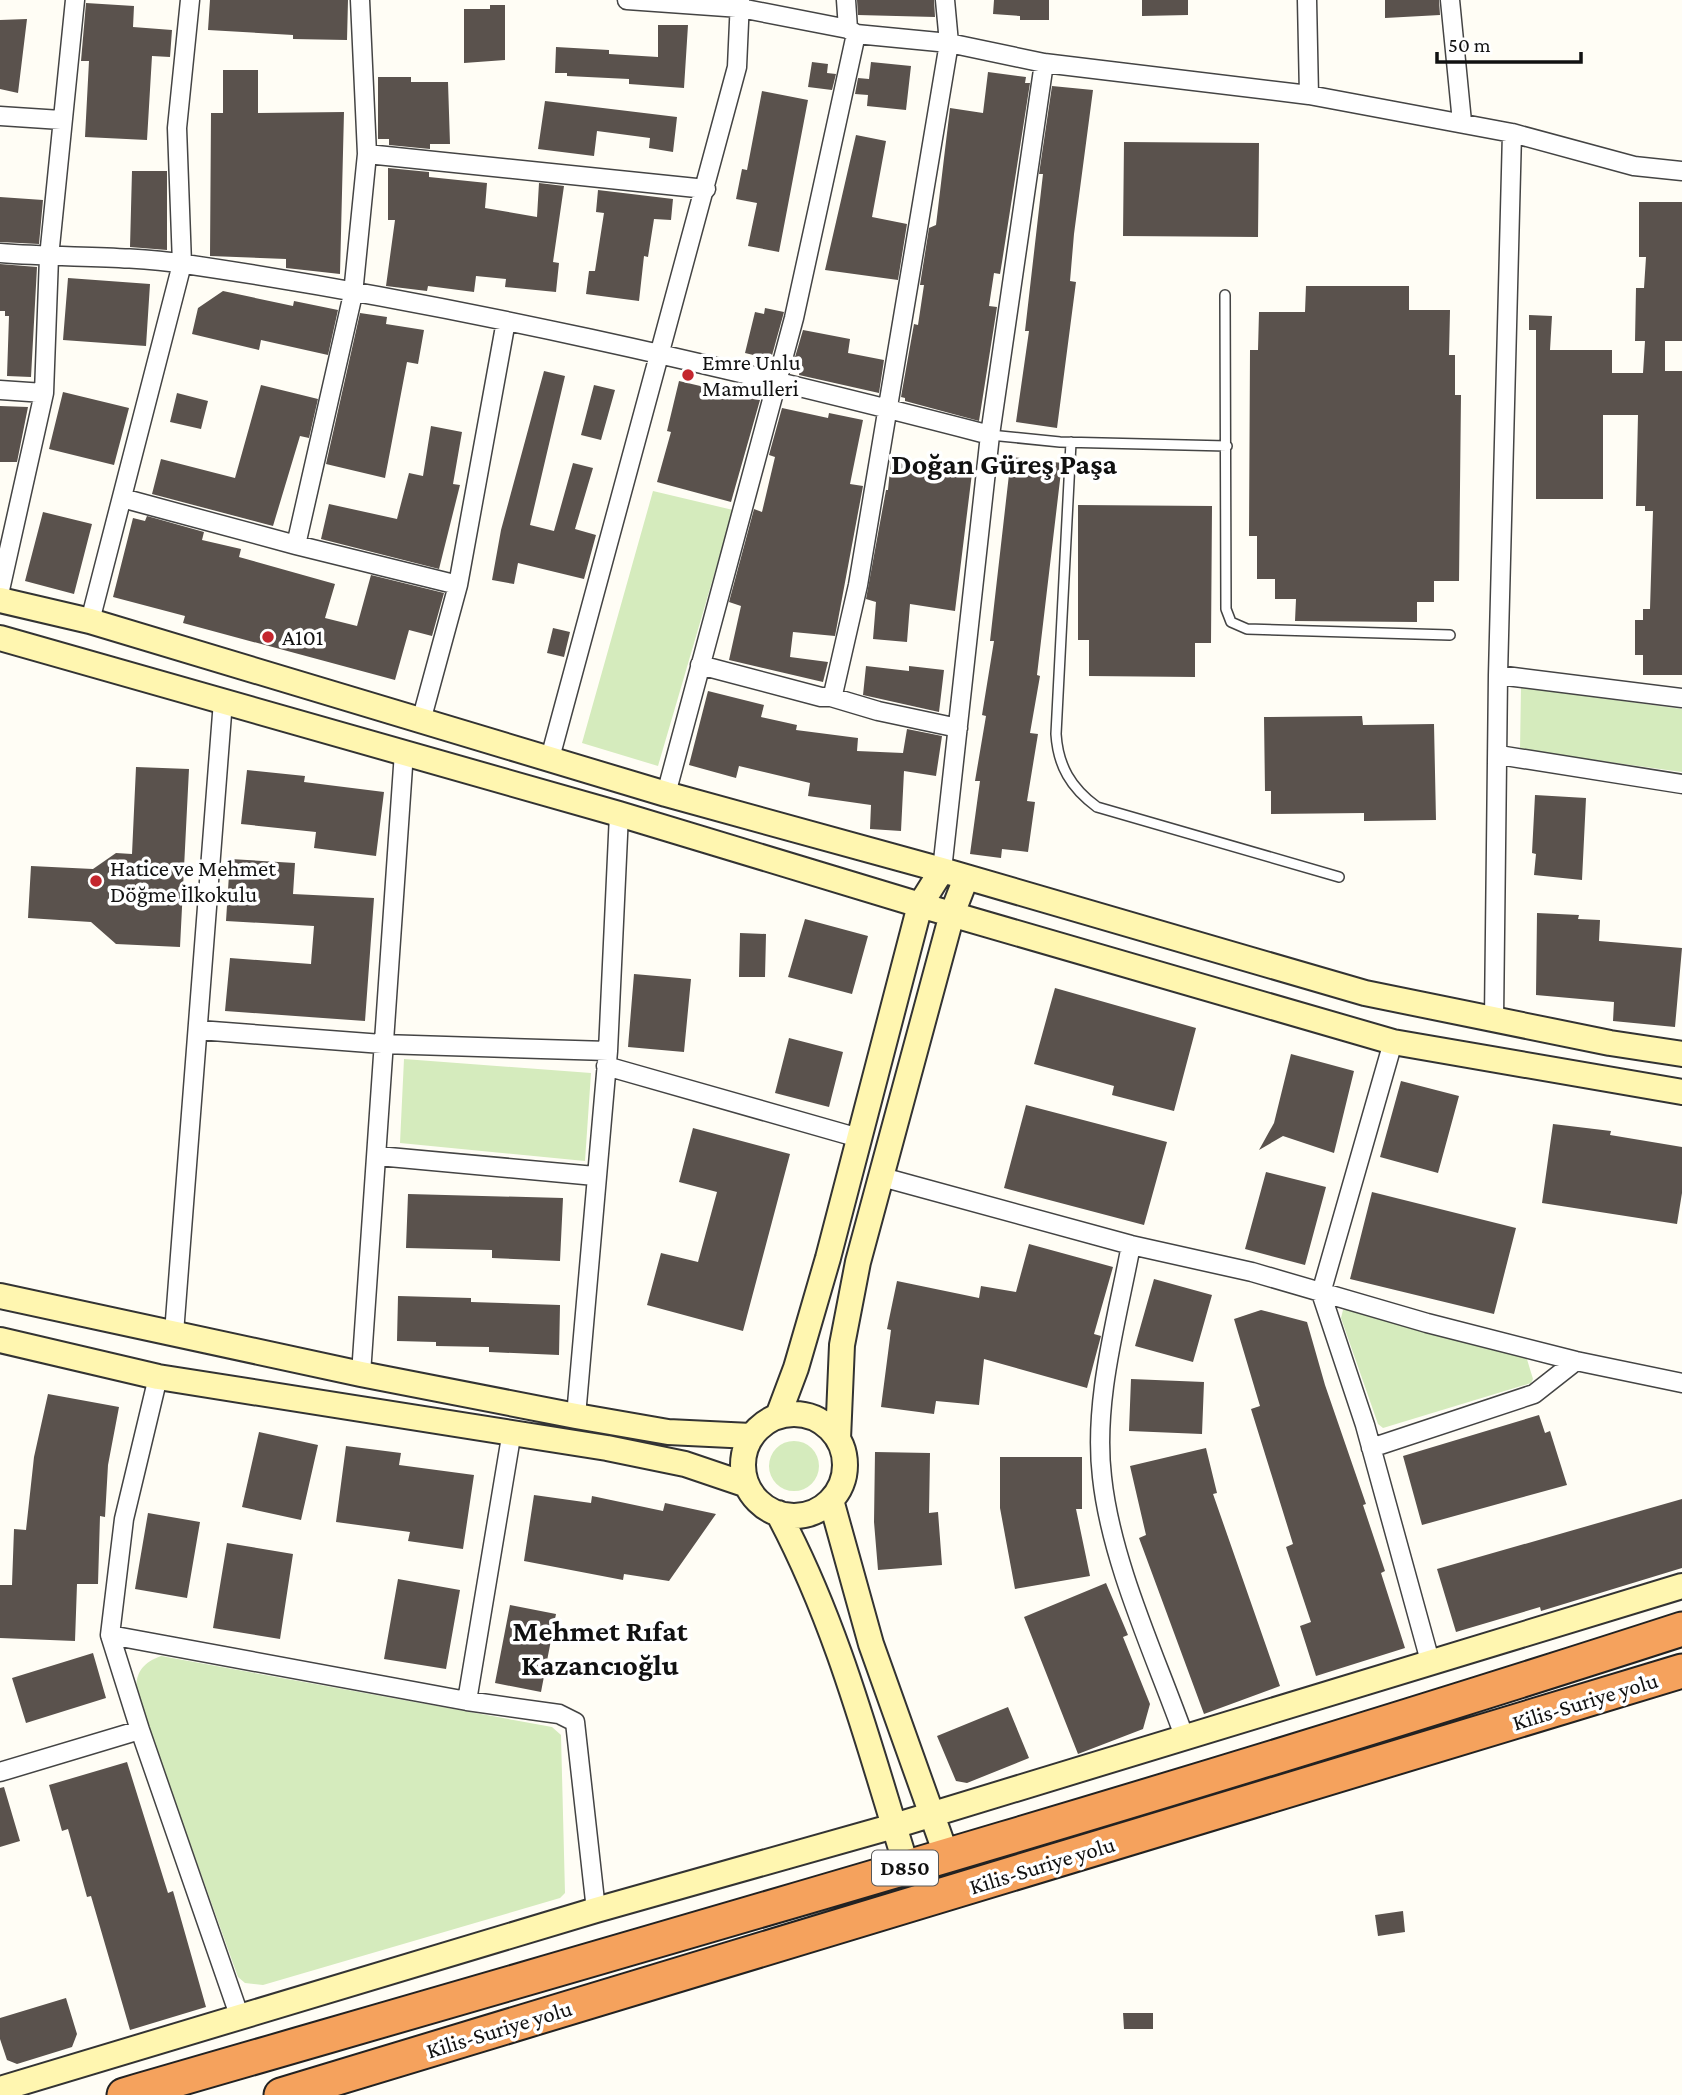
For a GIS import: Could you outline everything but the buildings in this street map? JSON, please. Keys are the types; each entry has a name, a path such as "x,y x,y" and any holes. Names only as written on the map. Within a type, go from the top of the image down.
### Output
{"highway":[{"name":"D850","path":"124,2095 947,1857 1460,1701 1682,1629"},
{"name":"Kilis-Suriye yolu","path":"281,2095 1682,1671"}],"street":[{"path":"0,590 44,393 49,257 75,0"},
{"path":"90,621 182,264 177,128 190,0"},
{"path":"296,545 353,294 367,154 360,0"},
{"path":"627,0 740,4 852,31 949,43 1044,62 1309,96 1462,122 1634,166 1682,171"},
{"path":"666,794 778,380 852,31 846,0"},
{"path":"831,696 858,585 890,409 949,43 946,0"},
{"path":"1307,0 1309,96"},
{"path":"1450,0 1462,122"},
{"path":"551,758 663,353 737,67 740,4"},
{"path":"778,1416 796,1368 920,905 942,870 990,435 1044,62"},
{"path":"0,116 61,120"},
{"path":"1494,1019 1498,675 1511,133"},
{"path":"367,154 706,189"},
{"path":"0,253 182,264 506,321 778,380 990,435"},
{"path":"421,721 458,585 506,321"},
{"path":"0,390 44,393"},
{"path":"122,498 458,585"},
{"path":"0,600 90,621 666,794 942,870 1365,993 1682,1054"},
{"path":"0,638 619,814 920,905 1393,1042 1682,1091"},
{"path":"700,664 821,697 831,696 878,711 958,728"},
{"path":"1498,675 1682,698"},
{"path":"174,1334 223,701"},
{"path":"361,1374 404,752"},
{"path":"1499,755 1682,784"},
{"path":"576,1416 607,1058 619,814"},
{"path":"838,1439 842,1345 858,1262 952,914 965,878"},
{"path":"199,1030 607,1058 859,1138"},
{"path":"1393,1042 1321,1293 1371,1448 1430,1661"},
{"path":"378,1156 595,1176"},
{"path":"882,1177 1131,1245 1252,1272 1576,1361 1682,1383"},
{"path":"1131,1245 1102,1406 1101,1475 1111,1533 1184,1736"},
{"path":"0,1296 361,1374 576,1416 668,1432 751,1436"},
{"path":"0,1339 158,1377 512,1431 685,1464 747,1485"},
{"path":"1371,1448 1534,1394 1576,1361"},
{"path":"158,1377 124,1519 110,1635 140,1731 239,2015"},
{"path":"795,1414 812,1417 827,1426 838,1439 844,1454 845,1471 840,1486 831,1500 806,1514 778,1513 765,1507 747,1485 743,1468 744,1452 751,1436 762,1424 778,1416 795,1414"},
{"path":"467,1701 512,1431"},
{"path":"831,1500 871,1644 929,1814 947,1857"},
{"path":"778,1513 802,1559 847,1673 907,1868"},
{"path":"0,2089 239,2015 894,1826 1682,1586"},
{"path":"110,1635 467,1701 559,1714 575,1722 596,1910"},
{"path":"0,1772 140,1731"}],"lane":[{"path":"1225,295 1226,609 1231,622 1247,629 1450,635"},
{"path":"990,435 1072,442 1227,446"},
{"path":"1072,442 1056,734 1059,757 1069,779 1097,807 1339,877"}],"green space":[{"path":"653,491 733,510 658,766 582,743"},
{"path":"1521,687 1682,709 1682,772 1520,750"},
{"path":"404,1059 591,1073 585,1161 400,1143"},
{"path":"1350,1307 1526,1356 1533,1379 1531,1383 1383,1428 1378,1424 1341,1318 1343,1310"},
{"path":"794,1441 812,1448 819,1466 812,1484 794,1491 776,1484 769,1466 776,1448"},
{"path":"161,1656 552,1727 561,1735 565,1893 560,1898 263,1985 245,1983 238,1977 137,1696 140,1671 148,1662"}],"place":[{"name":"Emre Unlu Mamulleri","path":"688,375"},
{"name":"A101","path":"268,637"},
{"name":"Hatice ve Mehmet Döğme İlkokulu","path":"96,881"}],"district":[{"name":"Doğan Güreş Paşa","path":"1004,463"},
{"name":"Mehmet Rıfat Kazancıoğlu","path":"600,1647"}]}
